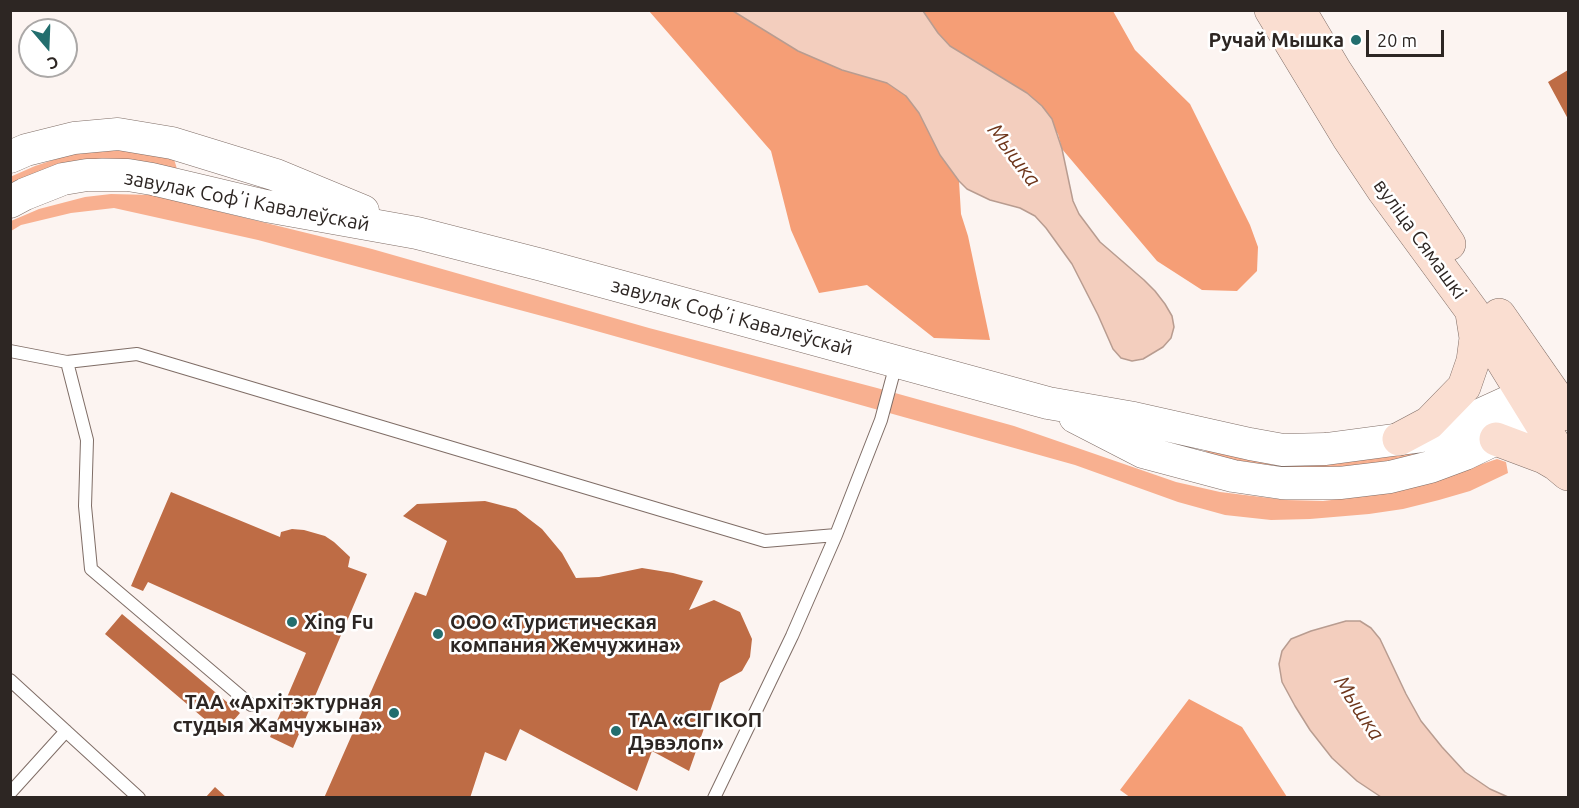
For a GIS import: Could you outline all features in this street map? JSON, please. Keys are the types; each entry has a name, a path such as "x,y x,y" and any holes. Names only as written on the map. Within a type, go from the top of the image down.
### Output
{"main road":[{"name":"вуліца Сямашкі","path":"1271,10 1378,182 1472,311 1552,405"},
{"name":"вуліца Сямашкі","path":"1299,10 1334,69 1552,405 1569,467"},
{"path":"1399,439 1429,423 1464,387 1473,361 1476,338 1472,311"},
{"path":"1496,439 1544,457 1569,474"}],"street":[{"name":"завулак Софʼі Кавалеўскай","path":"10,157 26,150 74,138 118,134 172,142 276,175 417,233"},
{"name":"завулак Софʼі Кавалеўскай","path":"10,202 63,180 87,175 129,175 152,179 266,206 417,233 1047,403 1134,418 1282,450 1326,449 1433,434 1510,401 1552,405"},
{"name":"завулак Софʼі Кавалеўскай","path":"1047,403 1143,452 1233,476 1281,483 1340,483 1390,477 1430,467 1496,439 1552,405"}],"lane":[{"path":"10,351 67,362 137,354 765,541 836,535"},
{"path":"67,362 87,440 85,506 91,569 251,705"},
{"path":"714,798 792,636 836,535 881,420 897,362"},
{"path":"10,680 139,798"},
{"path":"10,793 66,731"}],"shaded area":[{"path":"649,11 733,11 798,51 842,70 887,83 906,96 919,113 940,155 959,181 961,214 968,236 990,340 934,338 867,285 819,293 791,230 771,151"},
{"path":"923,11 1113,11 1135,50 1190,104 1250,225 1258,247 1257,271 1237,291 1202,290 1157,261 1062,149 1058,134 1027,93 950,46"},
{"path":"120,150 174,159 177,169 123,159 102,158 83,161 11,184 10,177 71,154"},
{"path":"111,194 152,195 372,249 649,328 1014,426 1176,482 1220,492 1286,500 1323,501 1408,489 1497,459 1506,462 1508,473 1470,491 1403,509 1310,519 1271,520 1225,515 1178,502 1075,465 557,320 258,240 114,208 71,213 21,225 11,231 11,221 39,209 85,197"},
{"path":"1477,436 1377,467 1275,466 1207,456 1205,452 1209,449"},
{"path":"1189,699 1242,727 1287,797 1131,798 1120,790"}],"water":[{"name":"Мышка","path":"733,11 923,11 950,46 1027,93 1042,106 1052,119 1062,149 1073,201 1079,214 1100,242 1144,280 1165,304 1172,316 1174,327 1171,338 1163,347 1143,359 1132,361 1121,358 1113,349 1072,264 1046,228 1035,216 1020,208 990,200 967,189 940,155 919,113 906,96 887,83 842,70 798,51"},
{"name":"Мышка","path":"1346,621 1360,621 1371,628 1380,639 1421,721 1465,772 1490,789 1508,797 1381,797 1357,781 1332,758 1295,706 1282,682 1279,664 1282,651 1291,639"}],"building":[{"path":"1568,70 1568,119 1548,82"},
{"name":"Xing Fu","path":"171,492 280,537 281,532 292,529 325,536 350,557 348,567 367,574 293,748 270,737 306,653 148,582 143,591 131,586"},
{"path":"485,501 516,509 542,529 562,553 576,578 599,577 642,568 673,573 703,581 689,610 714,600 740,612 752,639 750,657 742,671 720,683 689,771 652,751 637,791 520,729 506,761 485,752 470,798 324,798 415,592 426,596 447,541 403,516 417,504"},
{"path":"122,614 240,713 222,734 105,634"},
{"path":"215,787 227,798 205,798"}],"place":[{"name":"Ручай Мышка","path":"1356,40"},
{"name":"Xing Fu","path":"292,622"},
{"name":"ООО «Туристическая компания Жемчужина»","path":"438,634"},
{"name":"ТАА «Архітэктурная студыя Жамчужына»","path":"394,713"},
{"name":"ТАА «СІГІКОП Дэвэлоп»","path":"616,731"}]}
